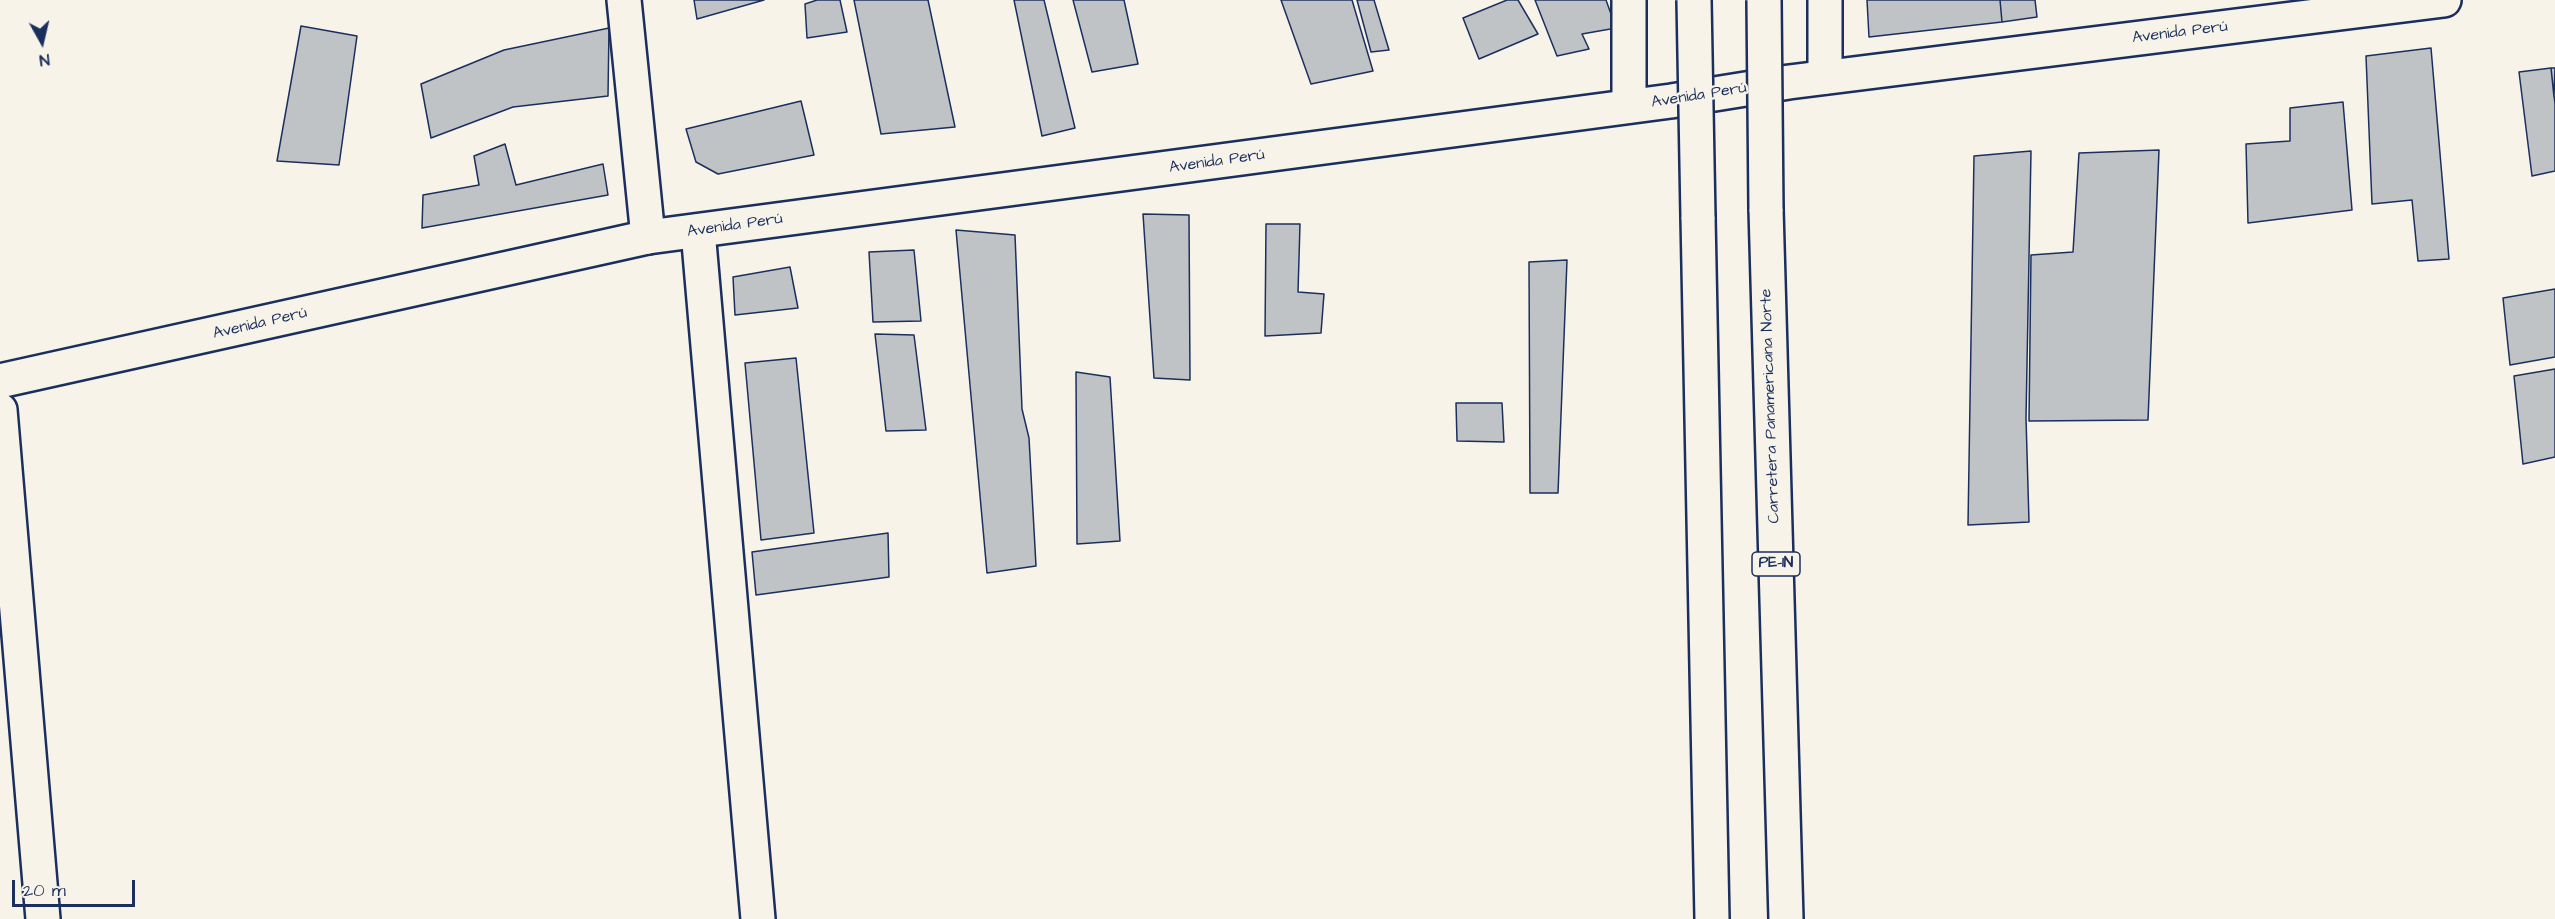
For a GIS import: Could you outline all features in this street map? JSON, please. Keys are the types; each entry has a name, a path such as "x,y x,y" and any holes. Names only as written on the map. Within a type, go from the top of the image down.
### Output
{"main road":[{"path":"624,0 648,237"},
{"path":"1629,0 1629,106"},
{"path":"1694,0 1712,919"},
{"name":"Carretera Panamericana Norte","path":"1764,0 1766,209 1786,919"},
{"path":"1825,0 1825,77"},
{"name":"Avenida Perú","path":"0,381 648,237 1629,106 1825,77 2444,0"},
{"path":"698,231 758,919"},
{"path":"0,410 43,919"}],"building":[{"path":"694,0 764,0 697,19"},
{"path":"817,0 840,0 847,32 807,38 805,4"},
{"path":"854,0 928,0 955,127 881,134"},
{"path":"1014,0 1044,0 1075,128 1042,136"},
{"path":"1073,0 1124,0 1138,64 1092,72"},
{"path":"1281,0 1352,0 1373,71 1311,84"},
{"path":"1357,0 1374,0 1389,50 1371,52"},
{"path":"1507,0 1518,0 1538,34 1479,59 1463,18"},
{"path":"1535,0 1606,0 1616,28 1582,34 1589,49 1557,56"},
{"path":"1867,0 2000,0 2002,22 1869,37"},
{"path":"2000,0 2035,0 2037,17 2002,22"},
{"path":"301,26 357,36 339,165 277,161"},
{"path":"609,28 608,96 513,107 431,138 421,84 504,50"},
{"path":"2431,48 2449,259 2418,261 2412,200 2372,204 2366,56"},
{"path":"2551,68 2555,104 2555,171 2532,176 2519,72"},
{"path":"2551,68 2555,68 2554,97"},
{"path":"801,101 814,155 718,174 696,162 686,129"},
{"path":"2343,102 2352,210 2248,223 2246,144 2290,141 2290,108"},
{"path":"505,144 516,185 603,164 608,195 422,228 423,195 479,185 474,156"},
{"path":"2159,150 2148,420 2029,421 2031,255 2073,252 2079,153"},
{"path":"2031,151 2026,418 2029,522 1968,525 1974,156"},
{"path":"1143,214 1189,215 1190,380 1154,378"},
{"path":"1266,224 1300,224 1298,292 1324,294 1321,333 1265,336"},
{"path":"956,230 1015,235 1022,409 1029,438 1036,566 987,573"},
{"path":"914,250 921,321 873,322 869,252"},
{"path":"1567,260 1558,493 1530,493 1529,262"},
{"path":"790,267 798,308 735,315 733,277"},
{"path":"2555,289 2555,357 2510,365 2503,298"},
{"path":"875,334 914,335 926,430 886,431"},
{"path":"796,358 814,533 761,540 745,363"},
{"path":"2555,369 2555,457 2523,464 2514,376"},
{"path":"1076,372 1110,377 1120,541 1077,544"},
{"path":"1456,403 1502,403 1504,442 1457,441"},
{"path":"888,533 889,577 756,595 752,552"}]}
